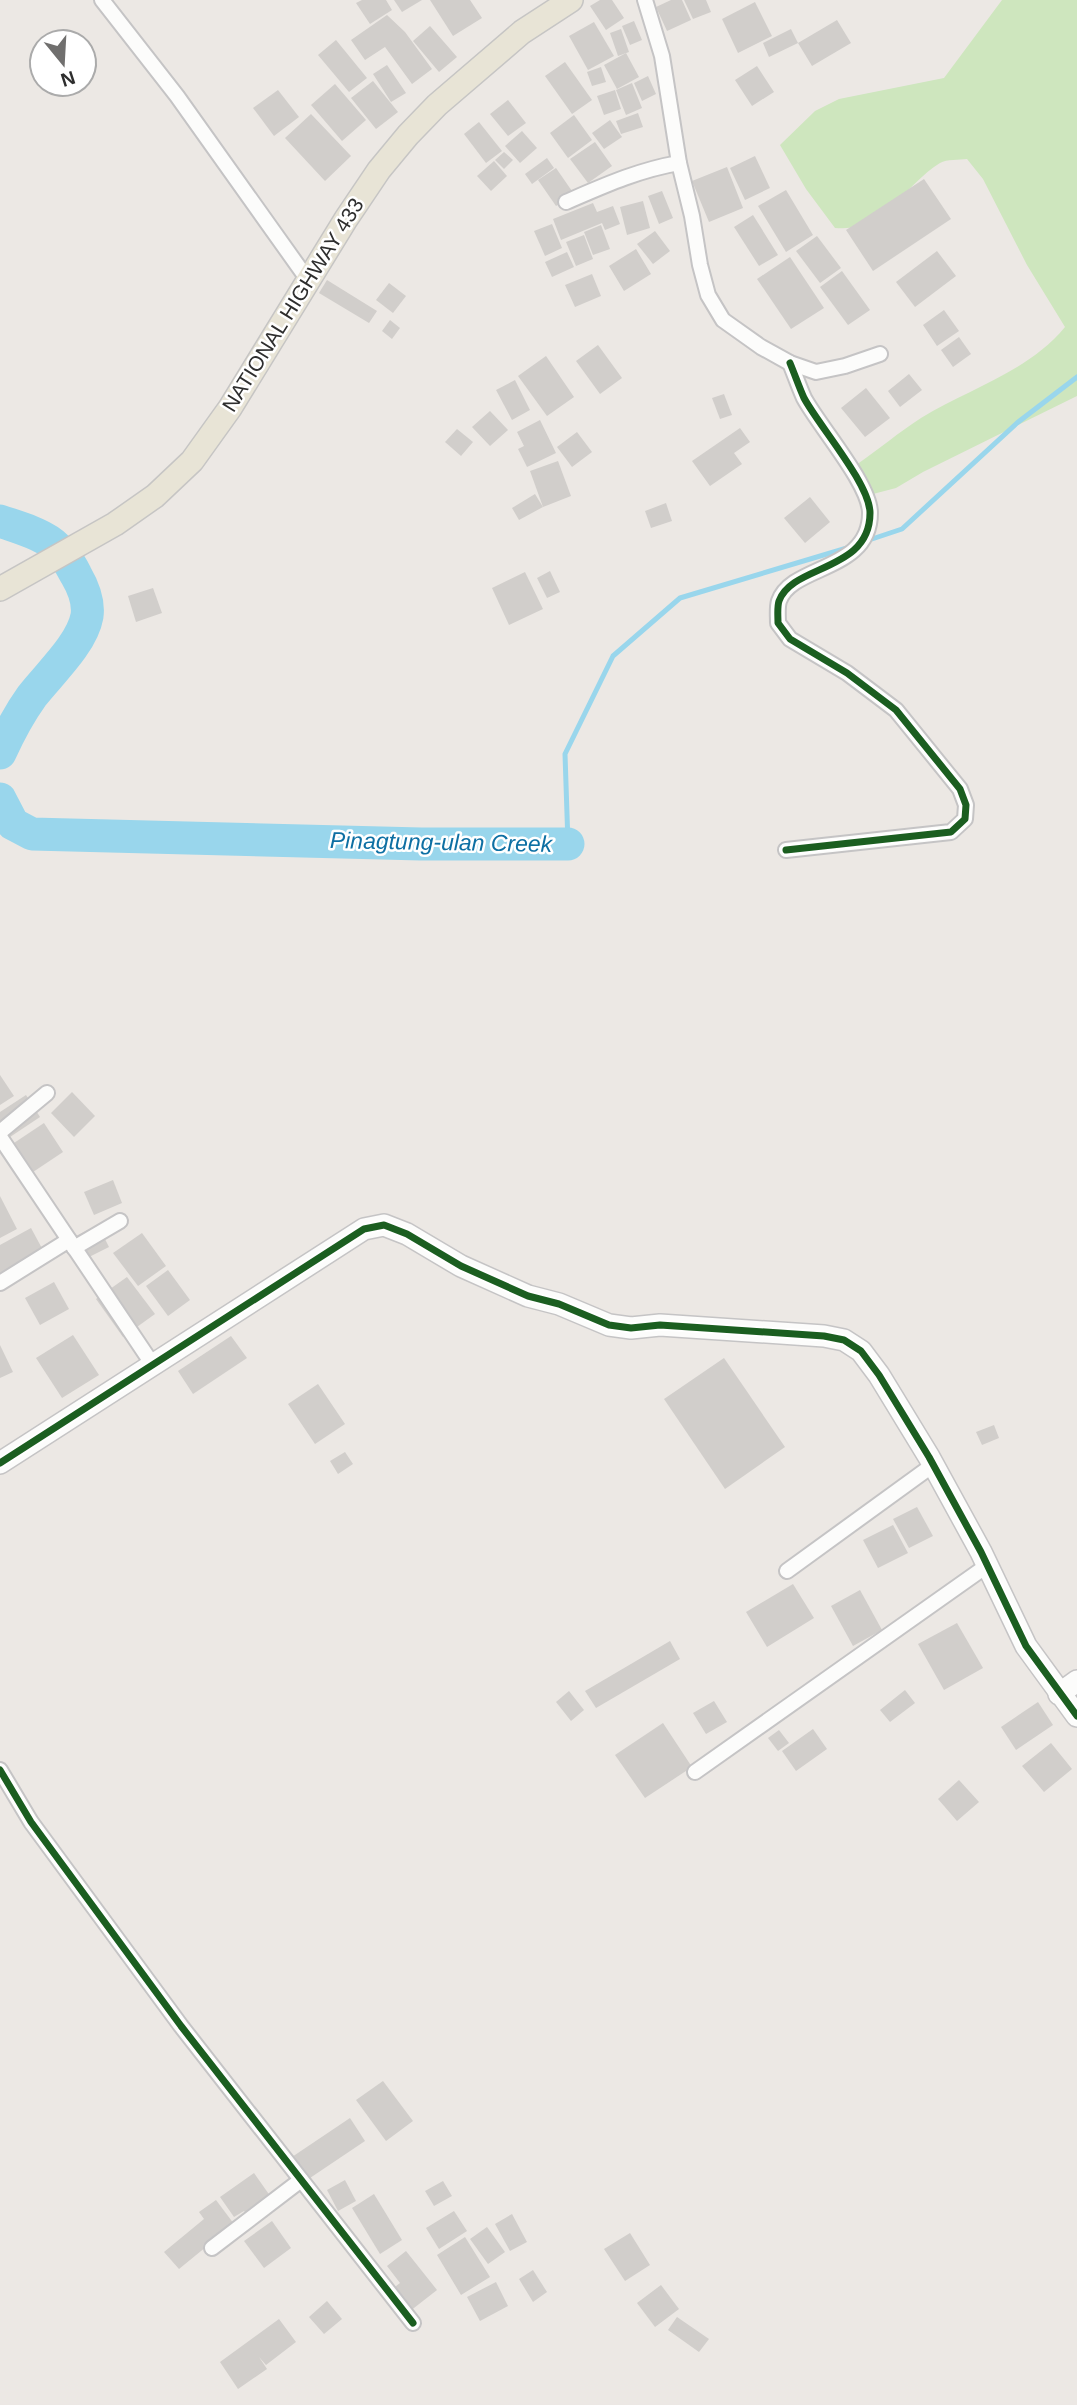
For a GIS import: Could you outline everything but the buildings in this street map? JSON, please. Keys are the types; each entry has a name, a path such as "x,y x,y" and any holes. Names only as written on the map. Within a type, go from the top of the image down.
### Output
{"main road":[{"name":"NATIONAL HIGHWAY 433","path":"6,586 115,524 155,496 192,461 230,408 308,279 379,170 437,105 522,32 571,0"}],"street":[{"path":"102,0 177,96 308,279"},
{"path":"645,0 662,56 699,265 708,295 723,320 761,347 790,363 816,372 880,354"},
{"path":"566,202 631,174 679,163"},
{"path":"786,850 951,832 965,819 966,805 960,789 896,710 847,673 790,639 778,622 779,601 789,587 853,552 869,528 870,509 854,474 805,399 790,363"},
{"path":"47,1093 0,1134 153,1365"},
{"path":"0,1283 120,1221"},
{"path":"0,1463 364,1229 384,1225 407,1234 461,1266 528,1296 559,1304 609,1325 631,1328 660,1325 824,1335 844,1340 861,1351 879,1375 933,1465 988,1565 1026,1646 1077,1716"},
{"path":"787,1572 933,1465"},
{"path":"695,1772 988,1565"},
{"path":"1059,1694 1077,1681"},
{"path":"0,1770 39,1833 181,2026 413,2323"},
{"path":"212,2248 301,2180"}],"green space":[{"path":"1002,0 1077,0 1077,396 896,488 873,494 856,465 921,418 1016,368 1050,343 1065,327 1027,265 983,179 967,159 940,163 880,216 867,223 852,228 835,228 806,189 780,145 815,111 839,99 944,78"}],"waterway":[{"name":"Pinagtung-ulan Creek","path":"863,542 902,529 1017,423 1077,377"},
{"name":"Pinagtung-ulan Creek","path":"0,521 36,534 61,552 81,584 87,611 79,637 27,703 0,753"},
{"name":"Pinagtung-ulan Creek","path":"568,844 565,754 613,656 680,598 847,548"},
{"name":"Pinagtung-ulan Creek","path":"0,799 13,824 32,834 421,844 568,844"}],"cycle path":[{"path":"786,850 951,832 965,819 966,805 960,789 896,710 847,673 790,639 778,623 778,603 787,589 845,557 858,546 867,532 870,513 862,487 804,398 790,363"},
{"path":"0,1463 364,1229 384,1225 407,1234 461,1266 528,1296 559,1304 609,1325 631,1328 660,1325 824,1336 844,1340 861,1351 879,1375 929,1457 981,1552 1026,1646 1077,1716"},
{"path":"0,1770 31,1822 181,2026 413,2323"}]}
